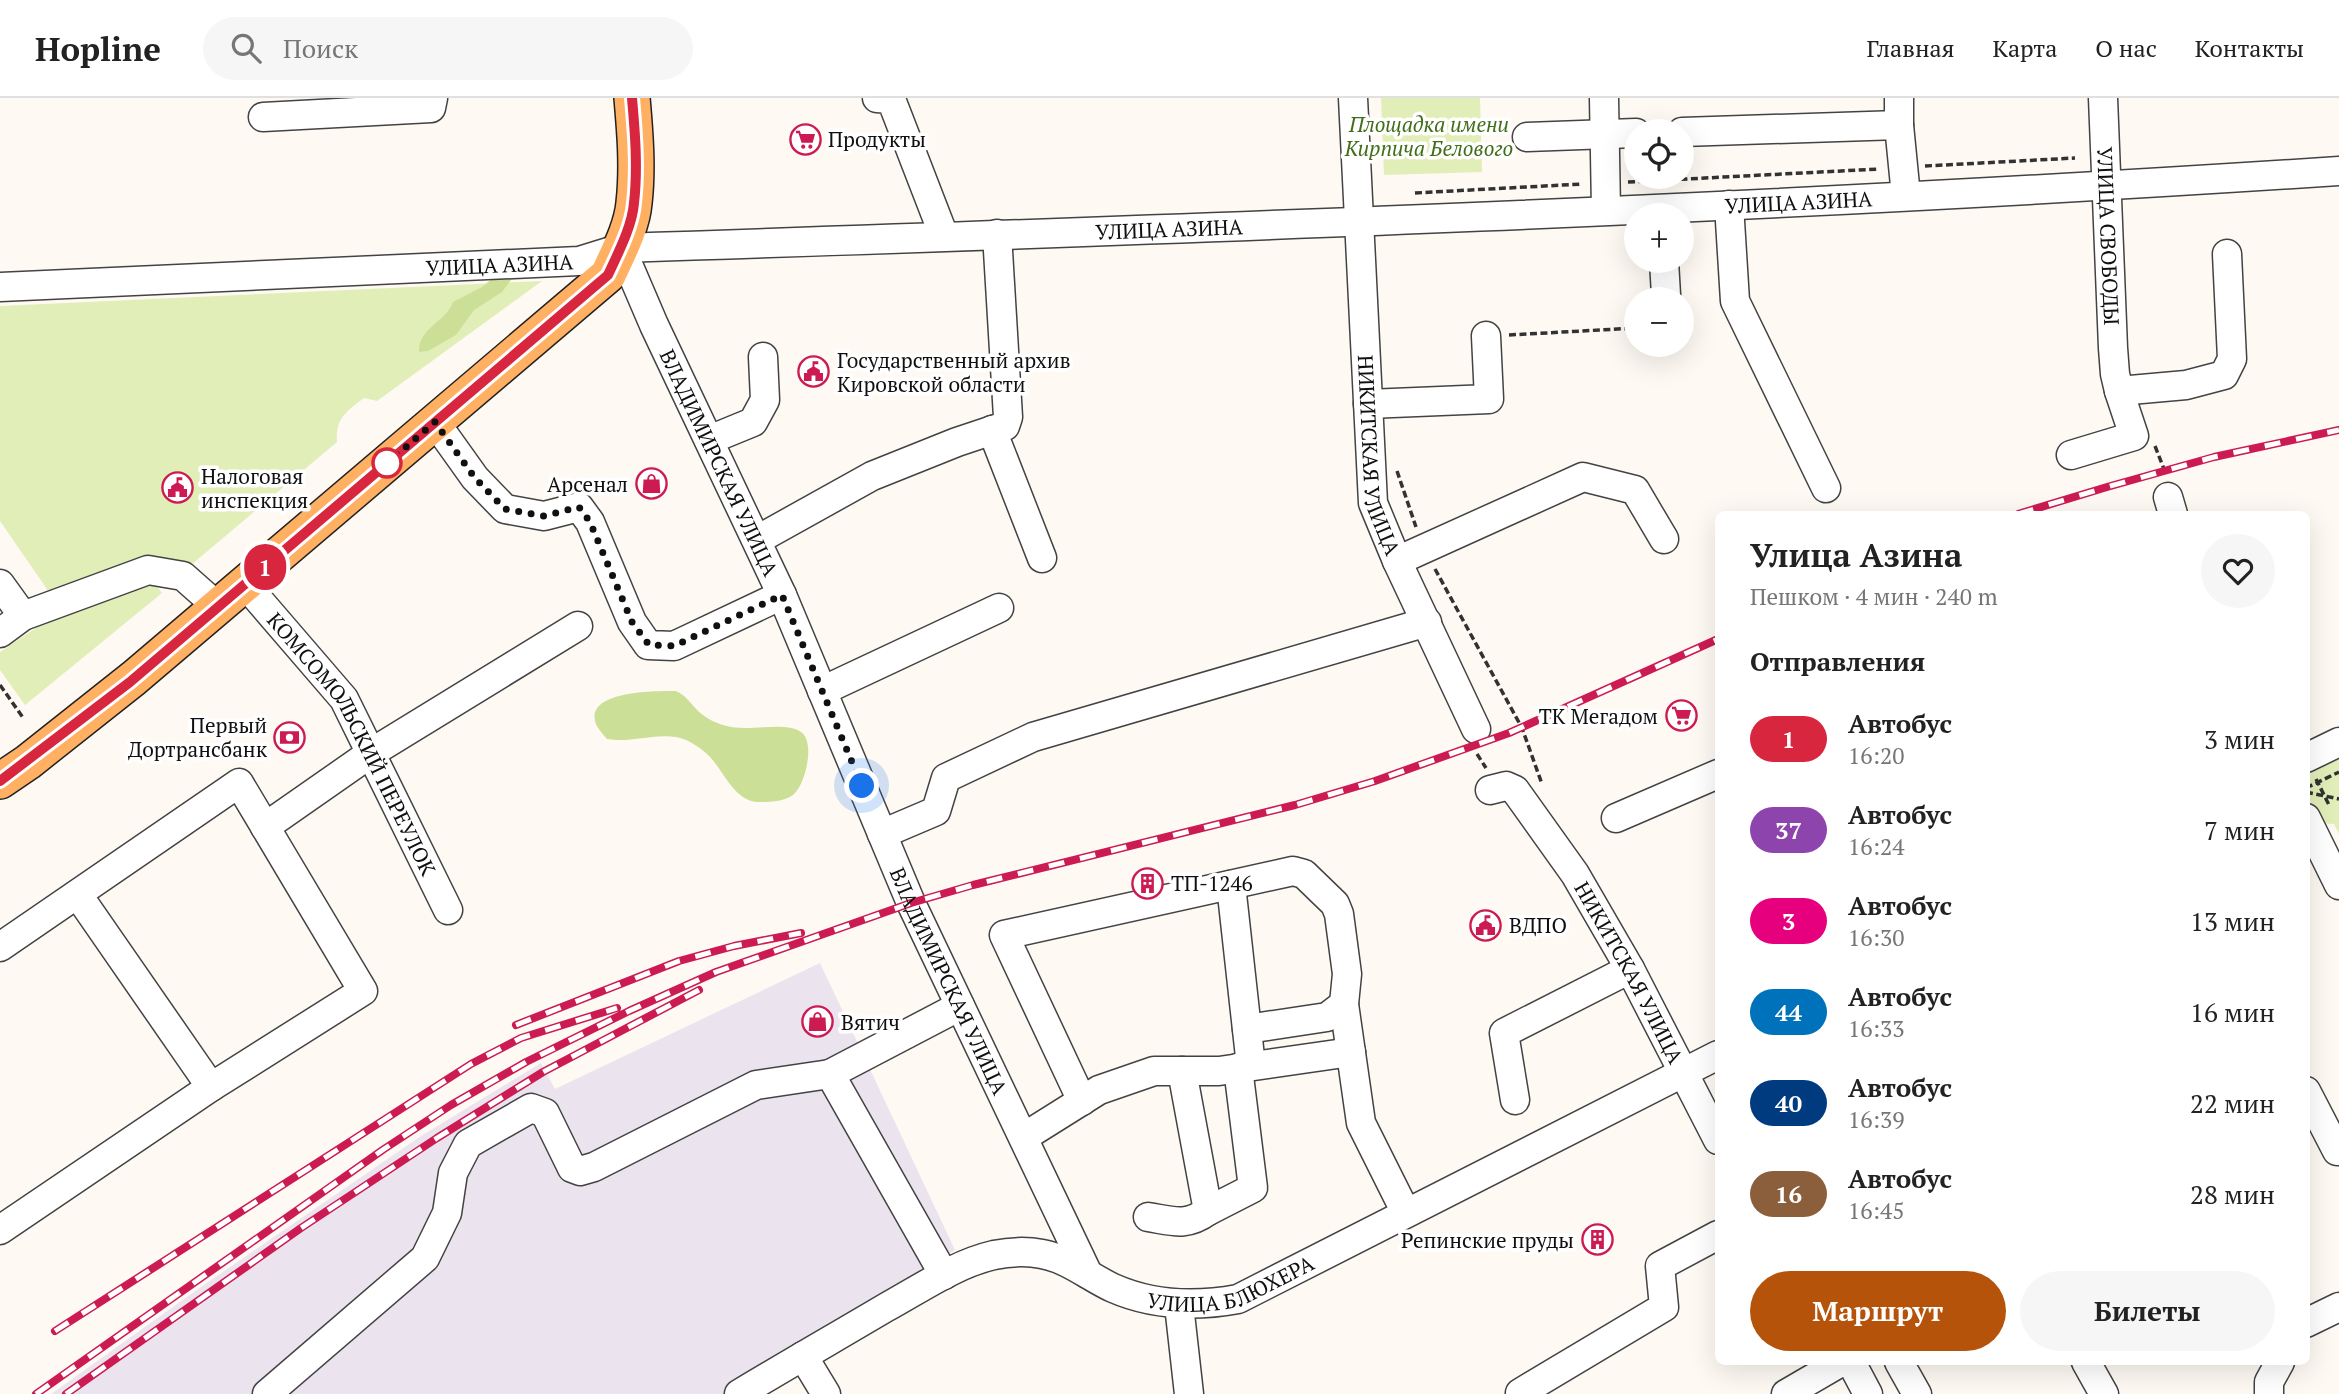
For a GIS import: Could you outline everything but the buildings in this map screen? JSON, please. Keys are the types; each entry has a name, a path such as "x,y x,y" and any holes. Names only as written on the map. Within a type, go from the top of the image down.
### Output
{"main road":[{"path":"0,781 130,682 608,275 621,248 634,205 635,138 632,98"}],"street":[{"path":"263,117 431,108 433,98"},
{"path":"886,98 944,236"},
{"name":"НИКИТСКАЯ УЛИЦА","path":"1353,98 1373,503 1397,561 1476,729"},
{"path":"1604,98 1606,197"},
{"name":"УЛИЦА СВОБОДЫ","path":"2071,455 2134,436 2117,383 2103,98"},
{"path":"1694,131 1899,112 1906,196"},
{"path":"1527,137 1624,133"},
{"name":"УЛИЦА АЗИНА","path":"1694,208 2339,171"},
{"name":"УЛИЦА АЗИНА","path":"0,287 579,261 621,248 1358,222 1606,197 1630,203"},
{"path":"1729,205 1735,300 1826,488"},
{"path":"757,540 872,476 1005,426 1008,416 998,234"},
{"name":"ВЛАДИМИРСКАЯ УЛИЦА","path":"621,248 654,325 782,595 911,903 1088,1274"},
{"path":"2117,383 2186,385 2224,375 2232,359 2227,254"},
{"path":"1368,404 1489,399 1486,336"},
{"path":"709,440 753,422 765,400 763,358"},
{"path":"435,422 475,478 505,509 544,516 579,507 590,522 632,622 649,645 674,646 782,595"},
{"path":"992,430 1042,558"},
{"path":"1397,561 1583,477 1635,490 1664,539"},
{"path":"0,633 23,616 148,570 183,576 218,607"},
{"path":"0,584 23,616"},
{"name":"КОМСОМОЛЬСКИЙ ПЕРЕУЛОК","path":"246,584 344,699 448,910"},
{"path":"822,691 999,608"},
{"path":"882,834 936,811 946,778 1034,737 1427,622"},
{"path":"265,827 371,753 578,626"},
{"path":"2312,771 2339,742"},
{"path":"1616,818 1715,775"},
{"path":"0,947 239,783 363,991 211,1087 0,1230"},
{"name":"НИКИТСКАЯ УЛИЦА","path":"1494,788 1506,786 1515,790 1575,874 1630,969 1715,1134"},
{"path":"2320,817 2339,885"},
{"path":"1082,1101 1004,934 1293,871 1304,874 1335,904 1339,914 1347,974 1344,1004 1361,1123 1406,1213"},
{"path":"1148,1217 1182,1223 1199,1218 1253,1188 1245,1067 1247,1030 1231,884"},
{"path":"78,895 211,1087"},
{"path":"1516,1100 1504,1033 1630,969"},
{"path":"1247,1030 1327,1017 1344,1004"},
{"path":"267,1394 425,1258 447,1213 453,1173 468,1144 531,1108 545,1113 572,1168 580,1171 594,1167 756,1085 830,1074 960,1006"},
{"path":"1024,1137 1098,1090 1154,1071 1245,1067 1350,1052"},
{"name":"УЛИЦА БЛЮХЕРА","path":"739,1394 944,1275 994,1255 1016,1252 1062,1259 1114,1288 1150,1300 1179,1305 1210,1304 1238,1299 1715,1057"},
{"path":"1182,1071 1209,1211"},
{"path":"830,1074 944,1275"},
{"path":"2310,1099 2337,1151"},
{"path":"1520,1393 1664,1307 1660,1266 1715,1237"},
{"path":"1179,1305 1189,1394"},
{"path":"2310,1321 2339,1307"},
{"path":"803,1356 826,1394"},
{"path":"1786,1394 1836,1365"},
{"path":"1853,1365 1868,1394"},
{"path":"1901,1365 1917,1394"},
{"path":"2088,1365 2104,1394"},
{"path":"2269,1394 2269,1382 2278,1365"}],"path":[{"path":"1403,194 1606,197 1903,167 2075,158"},
{"path":"1486,336 1624,329"},
{"path":"1394,464 1425,548 1522,728 1544,788"},
{"path":"0,685 24,719"},
{"path":"1476,729 1473,747 1494,788"},
{"path":"2320,817 2324,796 2312,771 2339,772"},
{"path":"2310,791 2339,799"}],"shaded area":[{"path":"820,963 955,1250 733,1394 51,1394 421,1136 541,1063 555,1089"}],"green space":[{"name":"Площадка имени Кирпича Белового","path":"1381,98 1480,98 1482,172 1384,175"},
{"path":"503,270 514,276 502,292 474,310 456,335 428,351 419,352 427,331 445,315 453,302 482,287"},
{"path":"542,281 377,401 364,398 352,407 340,421 337,442 191,565 51,595 0,521 0,306"},
{"path":"153,581 162,593 25,705 0,670 0,652 64,609"},
{"path":"676,691 705,717 721,724 735,728 786,727 801,732 808,745 807,764 801,783 793,795 771,802 749,800 735,790 708,755 689,741 667,736 607,739 595,721 596,711 602,703 613,698 641,692"},
{"path":"2335,759 2339,760 2339,834 2334,824 2319,823 2310,805 2310,774"}],"railway":[{"path":"2028,511 2214,457 2339,430"},
{"path":"36,1394 384,1149 451,1105 526,1062 629,1011 716,972 911,903 973,885 1295,805 1375,781 1509,733 1715,640"},
{"path":"516,1025 679,961 734,946 801,933"},
{"path":"66,1394 301,1228 437,1138 543,1072 699,990"},
{"path":"55,1331 471,1064 521,1038 617,1008"}],"bus line":[{"name":"1","path":"0,781 130,682 608,275 621,248 634,205 635,138 632,98"}],"place":[{"name":"Продукты","path":"805,139"},
{"name":"Государственный архив Кировской области","path":"814,372"},
{"name":"Арсенал","path":"651,484"},
{"name":"Налоговая инспекция","path":"178,488"},
{"name":"ТК Мегадом","path":"1681,716"},
{"name":"Первый Дортрансбанк","path":"290,737"},
{"name":"ТП-1246","path":"1148,883"},
{"name":"ВДПО","path":"1486,925"},
{"name":"Вятич","path":"818,1022"},
{"name":"Репинские пруды","path":"1597,1240"}],"route":[{"path":"387,463 435,422 475,478 505,509 544,516 579,507 590,522 632,622 649,645 674,646 782,595 862,786"}]}
